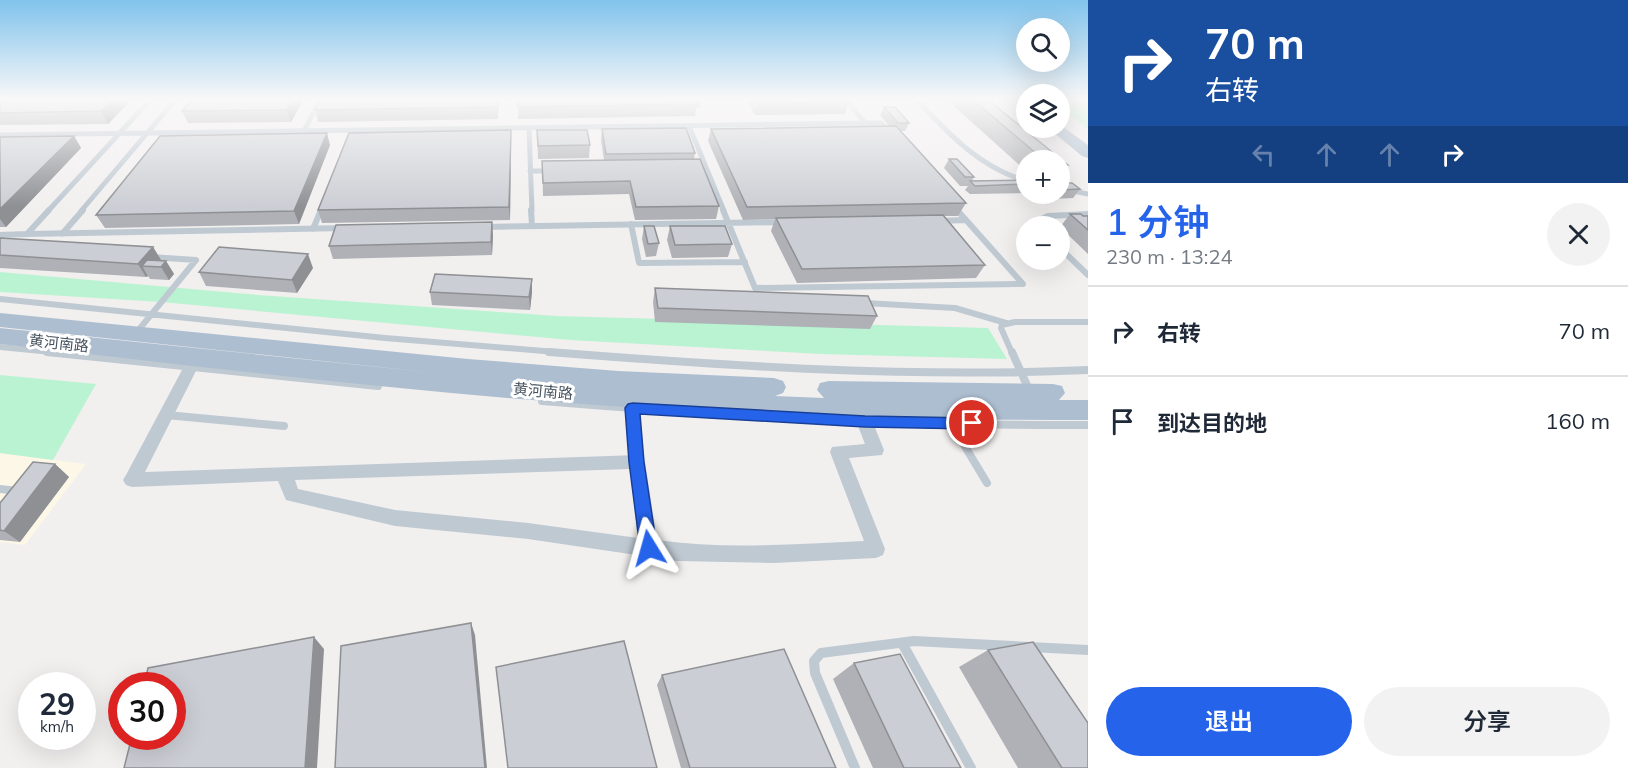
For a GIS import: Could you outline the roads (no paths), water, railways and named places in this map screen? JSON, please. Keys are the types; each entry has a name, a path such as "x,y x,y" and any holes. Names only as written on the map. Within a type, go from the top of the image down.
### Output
{"main road":[{"path":"1068,138 1088,153"},
{"name":"黄河南路","path":"0,320 468,368 618,380 853,391 1088,393"},
{"name":"黄河南路","path":"0,336 193,362 456,383 632,403 862,415 948,417 1088,410"}],"street":[{"path":"193,362 132,480 637,462 649,548"},
{"path":"283,473 292,495 395,518 528,531 677,552 774,554 876,549 838,452 876,450 862,415"}],"lane":[{"path":"0,135 19,135"},
{"path":"27,234 118,135"},
{"path":"62,234 145,135"},
{"path":"349,141 352,135"},
{"path":"529,135 532,226"},
{"path":"692,135 755,288 1023,284 951,202"},
{"path":"892,135 897,140"},
{"path":"950,135 979,160 1003,174 1016,178"},
{"path":"695,169 706,169"},
{"path":"530,171 566,171"},
{"path":"1070,190 1088,194"},
{"path":"313,229 327,196"},
{"path":"1048,216 1088,214"},
{"path":"931,221 966,220"},
{"path":"474,227 788,222"},
{"path":"631,224 639,263 745,262"},
{"path":"0,235 348,228"},
{"path":"136,333 196,260 148,256"},
{"path":"1070,258 1088,275"},
{"path":"0,299 563,355 843,369 1021,372 1088,370"},
{"path":"857,303 955,308 1006,323 1088,322"},
{"path":"1006,323 1001,328 1030,393"},
{"path":"0,347 193,362"},
{"path":"632,403 637,462"},
{"path":"166,415 284,426"},
{"path":"948,417 1088,425"},
{"path":"948,417 987,483"},
{"path":"0,489 18,491"},
{"path":"855,768 820,689 814,661 821,653 914,641 1087,651"},
{"path":"902,643 971,768"}]}
